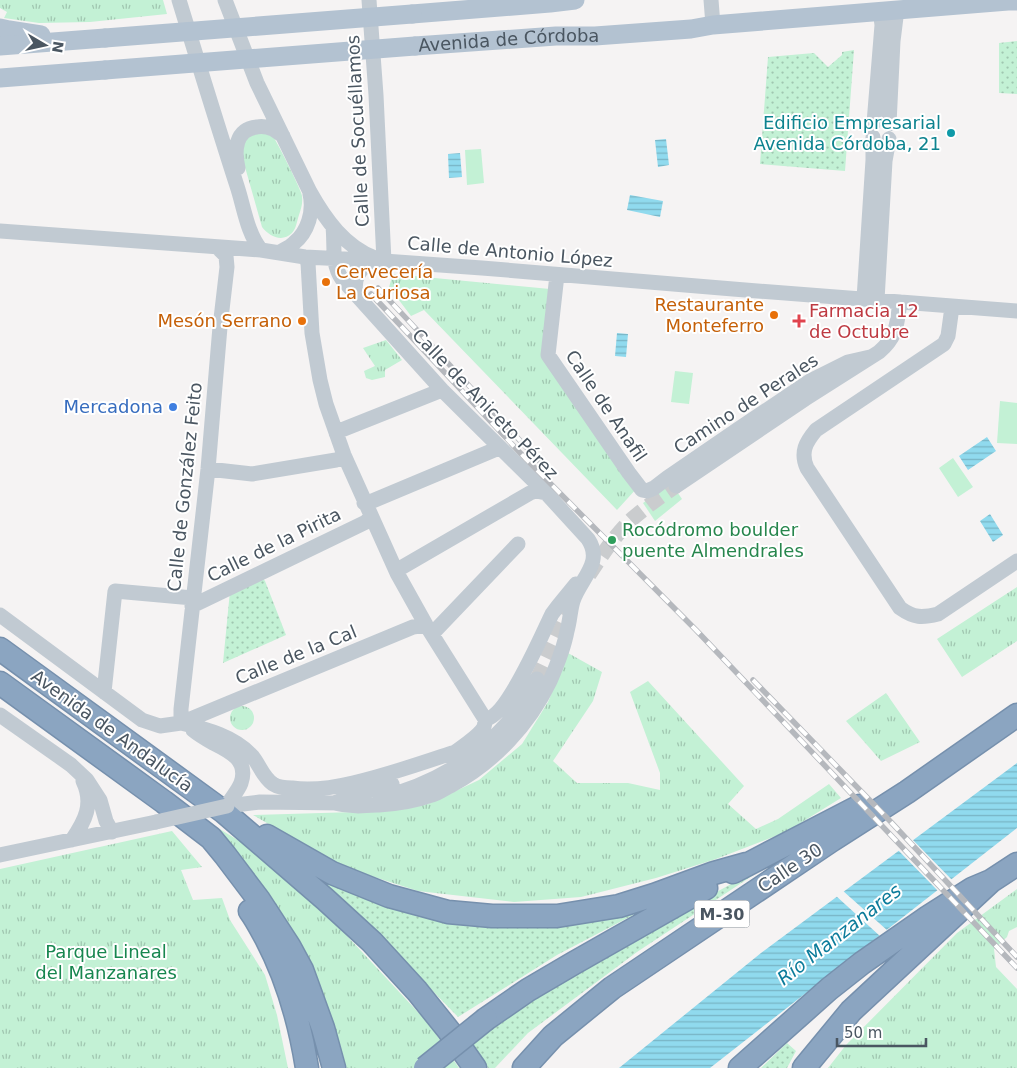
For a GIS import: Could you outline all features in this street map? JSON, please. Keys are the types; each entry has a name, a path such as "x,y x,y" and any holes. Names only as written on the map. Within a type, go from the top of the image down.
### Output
{"highway":[{"name":"Avenida de Andalucía","path":"0,649 226,809"},
{"name":"Avenida de Andalucía","path":"0,683 160,812"},
{"name":"Calle 30","path":"525,1067 553,1036 612,988 906,792 1017,715"},
{"path":"832,840 856,836 1017,732"},
{"path":"425,1068 486,1019 528,990 574,962 746,864 883,794 906,792"},
{"path":"226,809 332,873 389,896 448,912 492,916 557,916 619,906 714,873 746,864"},
{"path":"226,809 372,942 417,991 475,1068"},
{"path":"160,812 207,849 254,917 273,952 287,987 298,1020 307,1068"},
{"path":"160,812 211,838 273,920 302,970 323,1028 334,1068"},
{"path":"804,1068 851,1011 991,881 1017,864"},
{"path":"740,1068 828,989 862,963 972,889 991,881"}],"main road":[{"name":"Avenida de Córdoba","path":"0,46 575,0"},
{"name":"Avenida de Córdoba","path":"0,78 556,36 595,36 691,29 714,25 1017,1"},
{"path":"0,28 34,35 104,38"}],"street":[{"path":"179,0 250,230 253,239 261,250"},
{"path":"225,0 258,83 319,208 343,238 377,260 357,275 355,281 356,294"},
{"name":"Calle de Socuéllamos","path":"369,0 376,95 377,260"},
{"path":"711,0 714,25"},
{"path":"871,300 885,161 881,131 882,25 889,10"},
{"path":"243,204 241,181 236,160 238,139 249,128 258,127 273,129 283,136"},
{"path":"280,252 296,242 306,228 312,207 310,192"},
{"path":"333,227 334,259"},
{"path":"227,250 242,244 250,230"},
{"name":"Calle de Antonio López","path":"0,231 227,250 261,250 305,257 377,260 1017,312"},
{"name":"Calle de González Feito","path":"181,723 208,469 227,250"},
{"path":"305,257 308,269 312,333 320,380 326,404 344,455 397,573 429,630 485,719 485,726 481,730 456,752 441,761 410,777 334,803"},
{"name":"Calle de Aniceto Pérez","path":"334,259 338,273 442,390 546,493 588,539 592,545 594,559 585,578"},
{"name":"Calle de Anafil","path":"557,274 548,355 639,487 647,491"},
{"name":"Camino de Perales","path":"676,486 886,346 892,338 897,324 900,302"},
{"path":"952,307 948,336 944,344 816,430 807,441 804,461 900,608 908,614 917,617 938,614 1017,561"},
{"name":"Camino de Perales","path":"647,491 810,381 848,362 870,357"},
{"path":"336,434 339,431 442,390"},
{"name":"Calle de la Pirita","path":"104,692 115,591 193,602 366,522 370,502 494,450 497,445"},
{"path":"208,469 252,474 336,460 344,455"},
{"path":"397,573 399,569 530,492 546,493"},
{"path":"429,630 518,544"},
{"path":"485,719 490,718 499,711 511,695 558,606 578,583 585,578"},
{"path":"334,803 354,807 409,801 433,795 458,782 491,758 521,728 550,681 564,643 574,601 585,578"},
{"path":"0,615 142,720 160,726 181,723 214,732 242,746 253,757 265,777 280,787 326,789 368,780 456,752"},
{"name":"Calle de la Cal","path":"181,723 413,627 429,630"},
{"path":"0,856 112,832 160,812 226,809 260,802 349,803 391,795 428,782 471,757 501,729 522,704 537,679"},
{"path":"0,715 55,754 87,780 100,800 106,821 112,832"},
{"path":"181,723 232,753 238,759 242,767 243,776 241,784 226,809"},
{"path":"72,840 87,813 88,795 79,772"}],"green space":[{"path":"0,0 163,0 167,14 90,22 39,23 4,18 7,12 0,8"},
{"path":"1017,41 1017,94 999,93 999,43"},
{"path":"854,50 845,171 760,164 768,57 814,53 828,67 842,55 842,52"},
{"path":"264,130 276,141 302,196 302,206 294,229 292,233 284,238 268,233 262,227 243,160 243,141 245,138"},
{"path":"481,149 484,183 467,185 465,150"},
{"path":"393,274 550,289 542,356 637,488 617,510 424,310 411,316 389,287"},
{"path":"386,340 402,360 385,370 385,377 372,380 366,378 364,371 375,366 363,348"},
{"path":"675,371 693,373 689,404 671,402"},
{"path":"1000,401 1017,403 1017,444 997,443"},
{"path":"953,458 973,487 958,497 939,468"},
{"path":"671,483 682,499 655,521 643,503"},
{"path":"261,576 265,581 286,635 223,663 230,591"},
{"path":"1017,587 1017,641 962,677 937,639"},
{"path":"568,653 602,672 593,701 553,761 577,783 628,783 660,790 660,773 630,692 648,681 744,786 728,804 756,829 778,819 829,784 841,798 786,832 716,859 656,878 581,897 514,902 418,891 340,866 253,815 355,812 428,804 479,780 522,744 548,702"},
{"path":"886,693 920,742 881,761 846,721"},
{"path":"242,706 250,710 254,718 250,726 242,730 234,726 230,718 234,710"},
{"path":"218,828 241,842 322,909 429,1024 459,1068 342,1068 271,904"},
{"name":"Parque Lineal del Manzanares","path":"172,831 202,867 181,870 193,900 222,898 230,920 265,975 277,1015 288,1068 0,1068 0,869"},
{"path":"315,874 350,891 604,919 637,913 557,955 458,1017 346,902"},
{"path":"755,874 637,952 528,1033 495,1068 488,1068 471,1044 509,1012 627,941 744,877"},
{"path":"1017,889 1017,927 1009,931 1007,937 994,949 996,967 1017,989 1017,1068 828,1068 846,1045 957,933"},
{"path":"787,1043 796,1051 787,1068 761,1068"}],"water":[{"path":"666,139 669,165 658,167 655,140"},
{"path":"460,153 462,177 449,178 448,154"},
{"path":"630,195 663,201 660,217 627,210"},
{"path":"617,333 628,334 626,357 615,356"},
{"path":"987,437 996,451 968,470 959,456"},
{"path":"990,514 1003,535 993,542 980,521"},
{"name":"Río Manzanares","path":"1017,763 1017,828 710,1068 619,1068 761,953"}],"pier":[{"path":"911,838 953,881 939,892 897,849"},
{"path":"842,890 888,931 881,937 835,895"}],"tunnel":[{"path":"589,575 626,525 676,486"},
{"path":"537,679 569,612"}],"railway":[{"path":"378,288 540,462"},
{"path":"371,294 525,458 696,630 1017,968"},
{"path":"753,680 890,821 1017,957"}],"place":[{"name":"Edificio Empresarial Avenida Córdoba, 21","path":"951,133"},
{"name":"Cervecería La Curiosa","path":"326,282"},
{"name":"Restaurante Monteferro","path":"774,315"},
{"name":"Mesón Serrano","path":"302,321"},
{"name":"Farmacia 12 de Octubre","path":"799,321"},
{"name":"Mercadona","path":"173,407"},
{"name":"Rocódromo boulder puente Almendrales","path":"612,540"}]}
